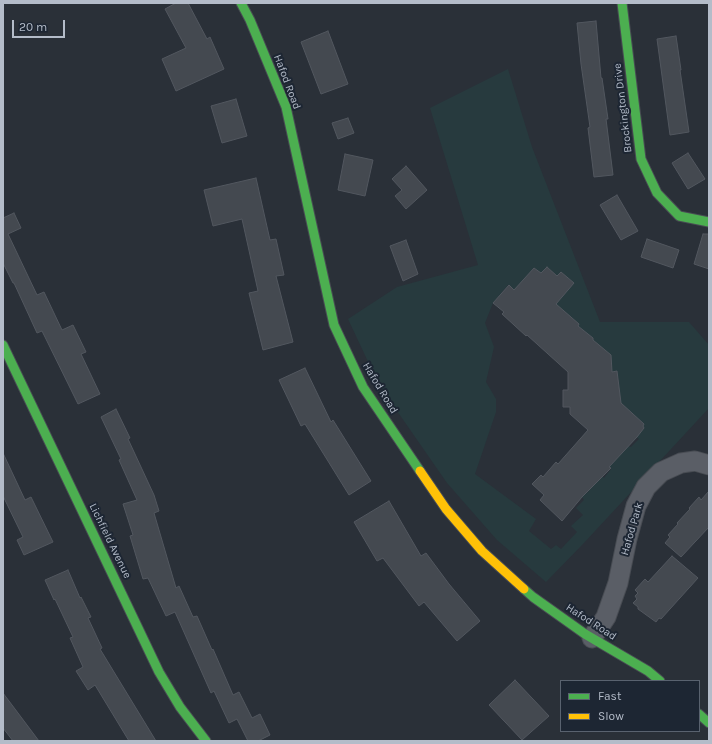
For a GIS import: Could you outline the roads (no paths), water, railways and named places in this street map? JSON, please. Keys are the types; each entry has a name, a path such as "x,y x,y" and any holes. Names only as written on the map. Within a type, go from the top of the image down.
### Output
{"street":[{"name":"Hafod Road","path":"240,3 250,20 286,108 334,325 363,387 446,509 482,551 533,597 592,638 648,671 659,680"},
{"name":"Brockington Drive","path":"622,3 641,159 657,193 679,216 709,222"},
{"name":"Lichfield Avenue","path":"3,345 159,672 180,707 206,741"},
{"name":"Hafod Park","path":"592,638 606,616 618,583 627,539 636,506 646,487 661,472 681,463 695,461 709,465"},
{"path":"700,715 709,723"}]}
